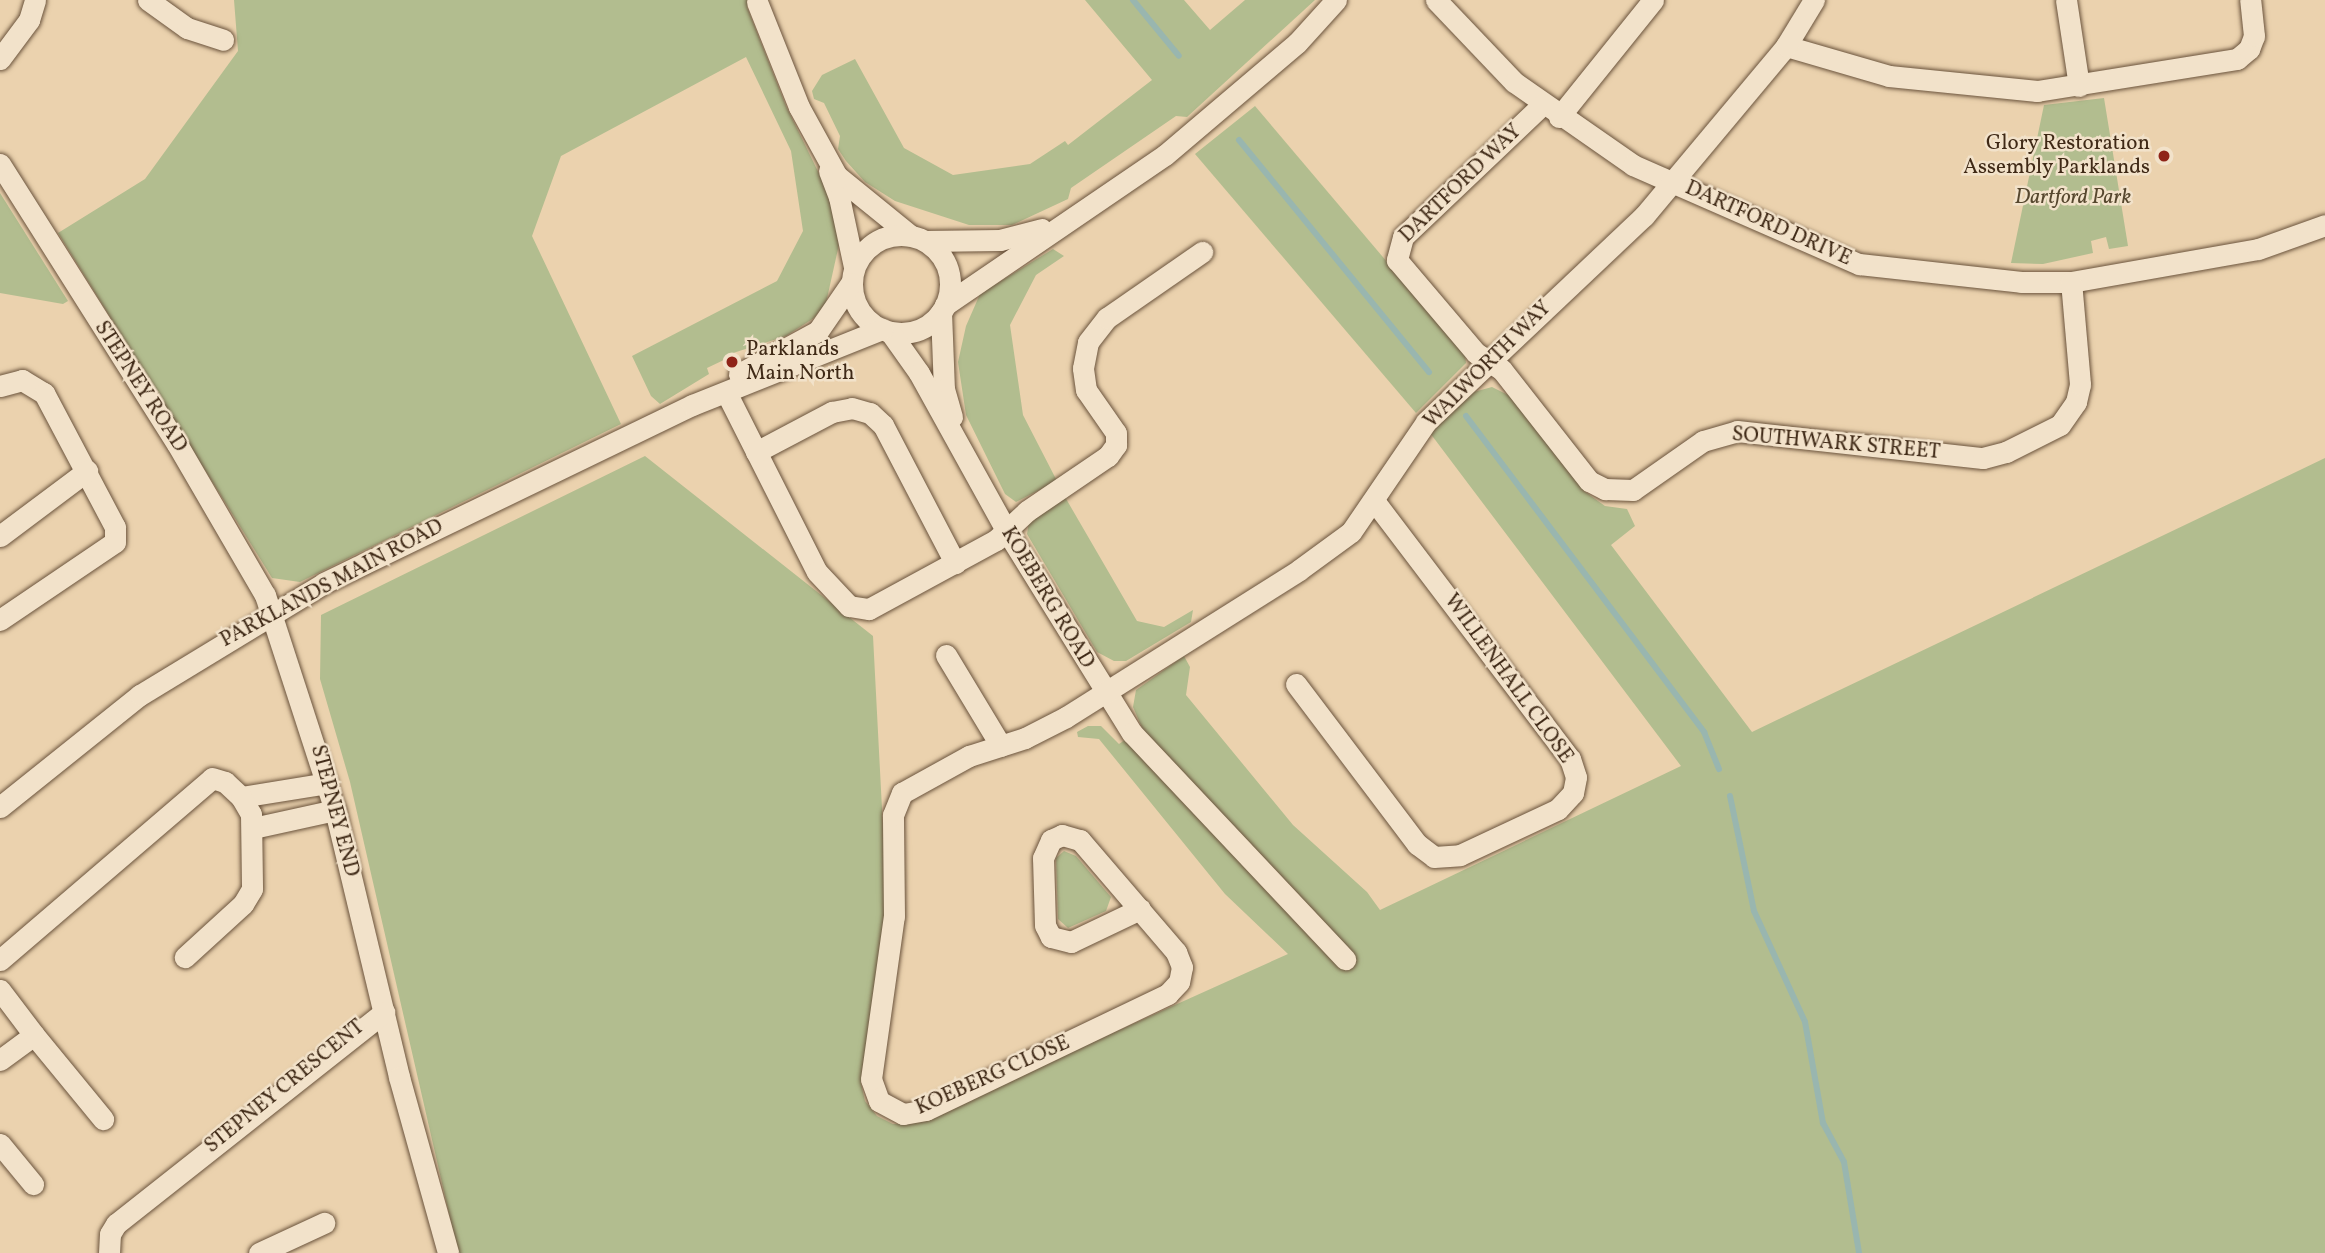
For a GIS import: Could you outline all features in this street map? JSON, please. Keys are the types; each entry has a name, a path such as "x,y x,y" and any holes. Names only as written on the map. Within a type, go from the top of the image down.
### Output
{"street":[{"path":"0,59 29,20 35,0"},
{"path":"148,0 187,28 223,40"},
{"path":"757,2 839,197 859,311 886,331 913,331 1112,192 1229,104 1297,43 1336,0"},
{"name":"DARTFORD DRIVE","path":"1436,0 1490,60 1551,111 1633,165 1859,264 2021,282 2071,282 2258,249 2325,225"},
{"path":"1551,111 1653,0"},
{"name":"WALWORTH WAY","path":"1104,694 1299,570 1351,532 1375,502 1426,422 1644,216 1786,46 1814,0"},
{"path":"2066,0 2079,86"},
{"path":"1786,46 1889,76 2036,92 2237,59 2249,49 2254,36 2250,0"},
{"name":"DARTFORD WAY","path":"1488,361 1476,353 1399,267 1396,247 1551,111"},
{"path":"815,137 837,176 918,239 947,269 943,308"},
{"name":"STEPNEY ROAD","path":"0,164 177,444 265,595 270,614"},
{"path":"853,275 877,241 981,241 1033,233 1112,192"},
{"path":"727,394 817,572 849,606 869,609 955,563 1006,530 1116,445 1116,433 1086,390 1083,368 1088,342 1107,318 1202,252"},
{"name":"PARKLANDS MAIN ROAD","path":"4,795 140,695 270,614 450,520 692,405 818,331 853,275"},
{"name":"SOUTHWARK STREET","path":"1488,361 1502,370 1589,481 1615,491 1644,484 1703,441 1737,431 1990,457 2052,430 2077,402 2080,384 2071,282"},
{"name":"KOEBERG ROAD","path":"943,308 944,389 968,458"},
{"name":"PARKLANDS MAIN ROAD","path":"692,405 727,394 886,331"},
{"name":"KOEBERG ROAD","path":"886,331 968,458 1006,530 1104,694 1132,733 1345,959"},
{"path":"0,386 22,380 44,393 109,511 115,542 0,620"},
{"path":"756,452 832,412 852,408 870,413 883,425 955,563"},
{"path":"0,536 87,471"},
{"name":"WILLENHALL CLOSE","path":"1296,684 1417,844 1434,857 1460,855 1558,808 1573,793 1576,777 1570,759 1375,502"},
{"name":"STEPNEY END","path":"270,614 335,810 384,1012"},
{"path":"946,655 1001,746"},
{"name":"KOEBERG CLOSE","path":"1104,694 1025,738 915,783 894,807 894,916 871,1079 879,1101 903,1114 926,1110 1168,994 1179,982 1180,959 1139,909 1080,840 1062,835 1046,845 1045,925 1051,937 1071,942 1139,909"},
{"path":"0,960 199,785 212,778 225,782 241,797 253,828 252,888 243,904 185,957"},
{"path":"241,797 327,783"},
{"path":"253,828 335,810"},
{"path":"0,990 103,1119"},
{"name":"STEPNEY CRESCENT","path":"109,1253 110,1234 116,1224 384,1012 448,1253"},
{"path":"0,1060 34,1035"},
{"path":"0,1144 33,1184"},
{"path":"259,1253 324,1223"}],"green space":[{"path":"234,0 761,0 747,7 786,106 831,198 840,240 826,303 814,318 786,336 727,355 728,358 707,368 709,374 660,404 651,396 632,356 777,281 803,231 791,151 746,57 561,156 532,236 621,424 300,582 272,578 58,233 145,179 238,51"},
{"path":"1085,0 1184,0 1210,30 1245,0 1315,0 1187,117 1176,116 1071,188 1068,199 1012,225 969,225 895,201 865,182 838,149 840,136 824,103 814,99 812,91 822,75 855,59 904,148 953,175 1030,164 1065,141 1068,145 1152,80"},
{"name":"Dartford Park","path":"2104,98 2128,246 2109,249 2106,237 2091,241 2093,253 2043,264 2011,263 2044,105"},
{"path":"1255,106 1465,354 1466,363 1416,413 1195,154"},
{"path":"0,193 68,301 63,304 0,293"},
{"path":"1053,249 1064,256 1036,275 1010,325 1023,415 1057,481 1016,502 1005,494 966,415 958,362 966,326 980,294"},
{"path":"1492,387 1510,396 1584,491 1605,506 1627,509 1635,526 1611,545 1752,732 2325,458 2325,1253 458,1253 350,782 320,679 321,615 645,456 873,636 888,924 861,1083 865,1101 877,1116 893,1124 911,1124 1288,954 1225,894 1099,739 1078,737 1077,732 1088,726 1101,726 1119,744 1142,728 1133,707 1136,690 1184,656 1190,667 1186,695 1293,825 1367,892 1380,910 1681,766 1430,433 1470,393"},
{"path":"1065,497 1137,621 1164,627 1193,610 1191,622 1126,661 1114,661 1097,652 1027,534 1029,522"},
{"path":"1064,851 1076,856 1111,897 1106,911 1068,928 1058,919 1056,858"}],"waterway":[{"path":"1133,0 1179,56"},
{"path":"1239,140 1429,372"},
{"path":"1466,416 1704,732 1719,769"},
{"path":"1730,796 1754,911 1805,1022 1823,1123 1844,1162 1859,1253"}],"place":[{"name":"Glory Restoration Assembly Parklands","path":"2164,156"},
{"name":"Parklands Main North","path":"732,362"}]}
